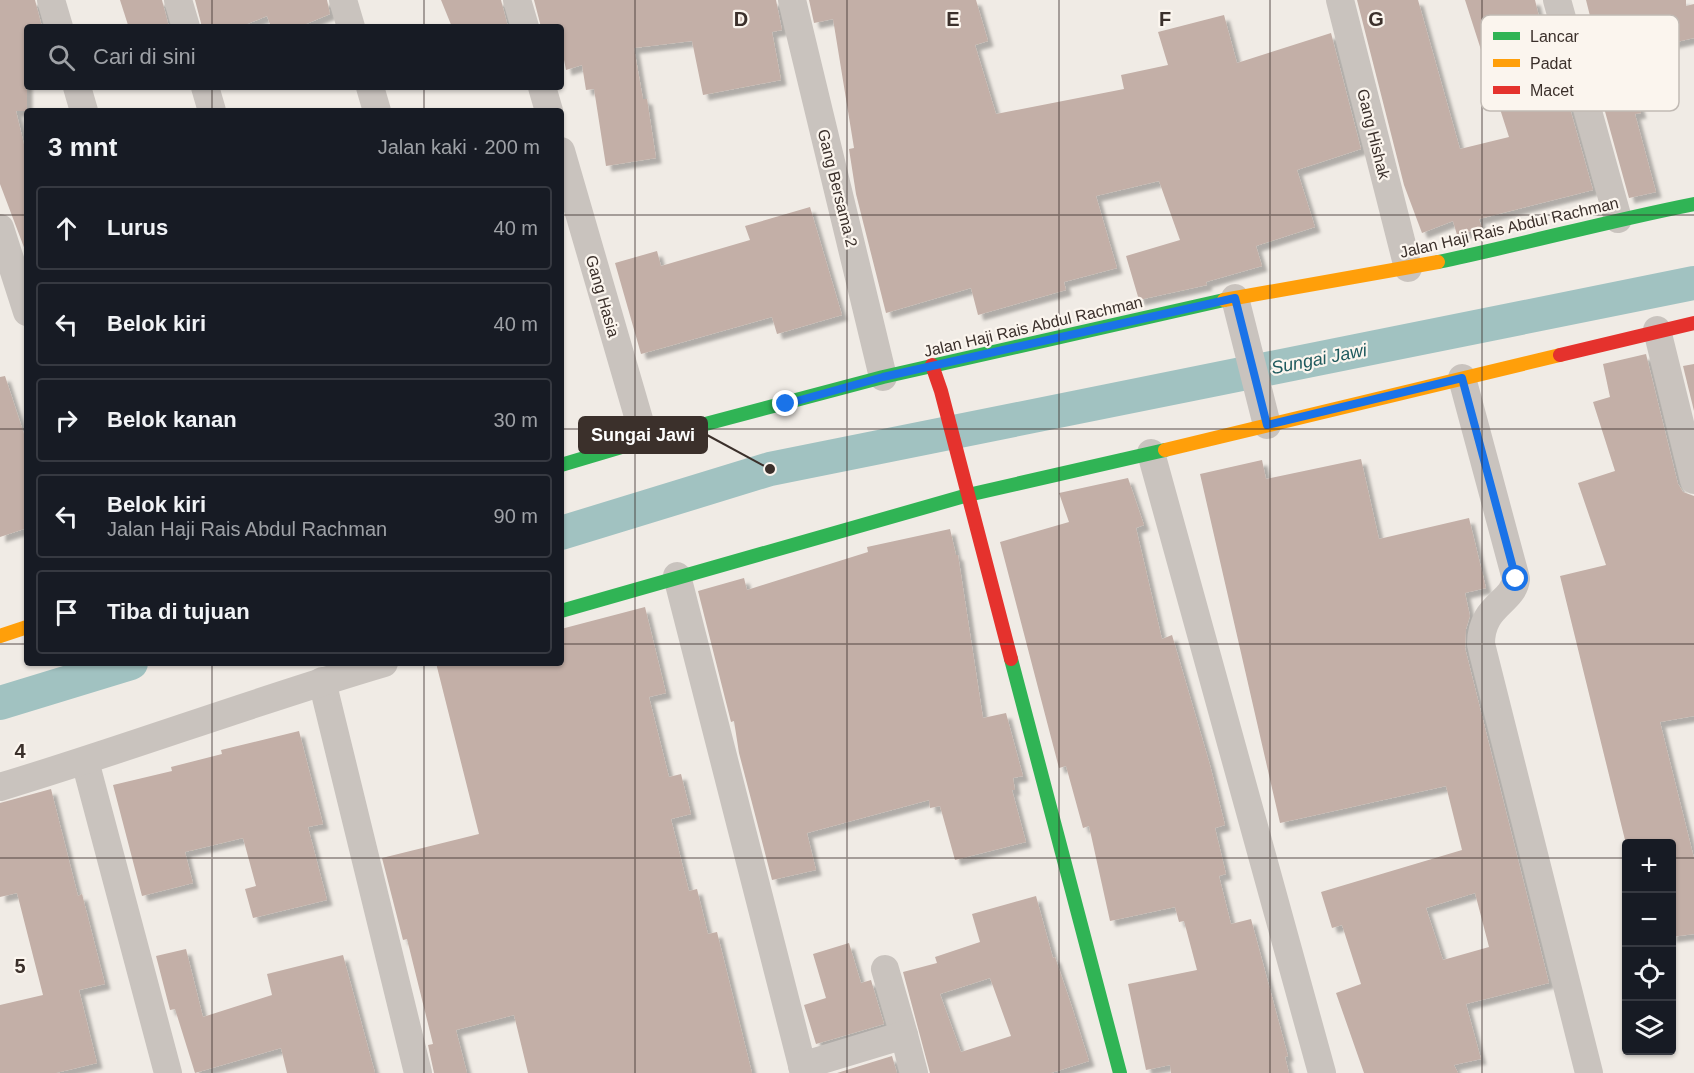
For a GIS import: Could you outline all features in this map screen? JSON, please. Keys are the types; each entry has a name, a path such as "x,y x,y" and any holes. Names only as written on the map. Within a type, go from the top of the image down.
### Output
{"street":[{"path":"51,0 58,24"},
{"path":"178,0 185,24"},
{"path":"343,0 350,24"},
{"path":"517,0 524,24"},
{"name":"Gang Bersama 2","path":"792,0 883,377"},
{"name":"Gang Hishak","path":"1340,0 1408,268"},
{"path":"1557,0 1561,15"},
{"path":"78,90 83,108"},
{"path":"206,90 211,108"},
{"path":"371,90 376,108"},
{"path":"544,90 548,108"},
{"path":"1588,111 1618,219"},
{"name":"Gang Hasia","path":"564,161 645,440"},
{"name":"Jalan Haji Rais Abdul Rachman","path":"564,464 645,440 883,377 1235,298 1408,268 1513,246 1618,219 1694,204"},
{"path":"0,228 24,303"},
{"path":"1235,298 1265,420"},
{"path":"564,609 968,495 1151,453 1265,420 1462,378 1694,323"},
{"path":"1657,330 1694,480"},
{"path":"932,366 941,391 1120,1073"},
{"path":"1462,378 1516,579 1514,587 1484,623 1481,644 1589,1073"},
{"path":"1151,453 1322,1073"},
{"path":"678,576 803,1070 903,1035"},
{"path":"0,636 24,628"},
{"path":"0,788 374,666"},
{"path":"322,681 418,1073"},
{"path":"85,761 168,1073"},
{"path":"885,969 914,1073"}],"building":[{"path":"0,0 35,0 41,24 24,24 24,90 27,90 27,108 24,108 24,111 16,111 24,144 24,247 0,184"},
{"path":"120,0 162,0 168,24 128,24"},
{"path":"195,0 327,0 330,14 306,24 270,24 267,16 247,24 201,24"},
{"path":"441,0 501,0 507,24 451,24"},
{"path":"534,0 776,0 782,30 772,32 781,80 703,95 692,41 634,48 643,99 647,99 656,158 606,166 594,89 586,90 582,65 566,70 564,24 540,24"},
{"path":"809,0 976,0 988,41 975,45 996,114 1124,89 1121,75 1168,65 1158,32 1224,15 1237,63 1331,33 1361,149 1297,170 1315,227 1256,246 1262,266 1206,282 1207,285 1139,300 1126,256 1180,240 1159,181 1096,196 1117,268 1064,282 1066,290 978,315 971,288 886,313 856,194 849,149 854,148 833,19 814,23"},
{"path":"1357,0 1418,0 1460,149 1509,137 1501,111 1571,111 1593,190 1479,219 1482,228 1457,235 1453,221 1422,233 1404,185"},
{"path":"1465,0 1535,0 1539,15 1481,15 1481,50"},
{"path":"1586,0 1686,0 1686,6 1694,4 1694,38 1679,41 1679,15 1590,15"},
{"path":"1605,111 1640,111 1641,113 1635,114 1656,192 1629,198"},
{"path":"810,207 842,315 777,334 772,317 641,354 615,263 657,251 661,266 750,240 745,226"},
{"path":"1646,354 1678,484 1683,492 1694,496 1694,716 1660,722 1694,858 1694,934 1676,936 1676,839 1625,839 1560,576 1606,565 1578,483 1615,471 1593,402 1610,397 1603,364"},
{"path":"1694,364 1694,411 1683,366"},
{"path":"5,376 24,434 24,529 0,537 0,377"},
{"path":"1361,459 1379,539 1469,518 1486,588 1465,593 1470,616 1466,629 1465,648 1549,983 1466,1004 1481,1059 1454,1065 1458,1073 1364,1073 1336,993 1361,984 1342,925 1332,928 1321,892 1462,850 1446,786 1280,823 1200,474 1262,460 1266,479","holes":["1475,893 1489,947 1443,960 1426,908"]},
{"path":"1128,478 1144,525 1136,528 1162,639 1172,635 1225,825 1215,828 1226,874 1219,876 1231,924 1251,919 1288,1056 1285,1057 1289,1073 1171,1073 1170,1065 1146,1070 1128,984 1197,970 1184,921 1179,922 1175,907 1110,921 1089,826 1083,828 1066,766 1059,768 1000,542 1069,522 1059,493"},
{"path":"950,529 956,555 958,555 983,718 1006,713 1023,776 1013,778 1015,790 1012,790 1026,842 955,860 940,806 930,808 929,800 807,833 816,870 772,880 739,753 734,721 731,722 698,591 744,578 747,590 868,552 867,547"},
{"path":"645,607 666,693 649,697 669,777 681,774 691,814 671,819 689,891 697,889 708,934 717,932 752,1073 528,1073 514,1015 456,1030 467,1073 434,1073 428,1045 433,1044 407,939 403,940 382,858 479,834 437,666 564,666 564,628"},
{"path":"299,731 323,824 308,827 327,900 253,918 245,889 256,886 243,838 185,852 193,883 142,896 113,785 172,771 171,767 222,754 221,750"},
{"path":"51,789 78,896 82,894 105,984 79,990 97,1063 56,1073 0,1073 0,1005 43,995 17,893 0,897 0,803"},
{"path":"1036,896 1053,958 1055,957 1089,1061 1051,1073 930,1073 903,972 937,963 935,957 980,942 972,914","holes":["990,978 1011,1036 961,1052 940,994"]},
{"path":"849,943 861,983 871,980 884,1024 816,1044 804,1005 826,998 813,954"},
{"path":"186,949 203,1017 272,995 267,974 343,955 375,1073 287,1073 281,1048 195,1073 175,1009 170,1010 156,956"},
{"path":"892,1056 897,1073 837,1073"}],"waterway":[{"name":"Sungai Jawi","path":"564,532 770,469 1694,283"},
{"name":"Sungai Jawi","path":"0,703 121,666"}],"traffic: fast":[{"path":"1438,262 1694,204"},
{"path":"564,464 645,440 883,377 1224,300"},
{"path":"564,610 968,495 1165,450"},
{"path":"1011,659 1120,1073"}],"traffic: slow":[{"path":"1224,300 1438,262"},
{"path":"1165,450 1560,355"},
{"path":"0,636 24,628"}],"traffic: jam":[{"path":"1560,355 1694,323"},
{"path":"932,365 941,391 1011,659"}],"place":[{"name":"Sungai Jawi","path":"770,469"}],"route":[{"path":"786,404 883,377 1235,298 1267,425 1462,378 1516,579"}]}
